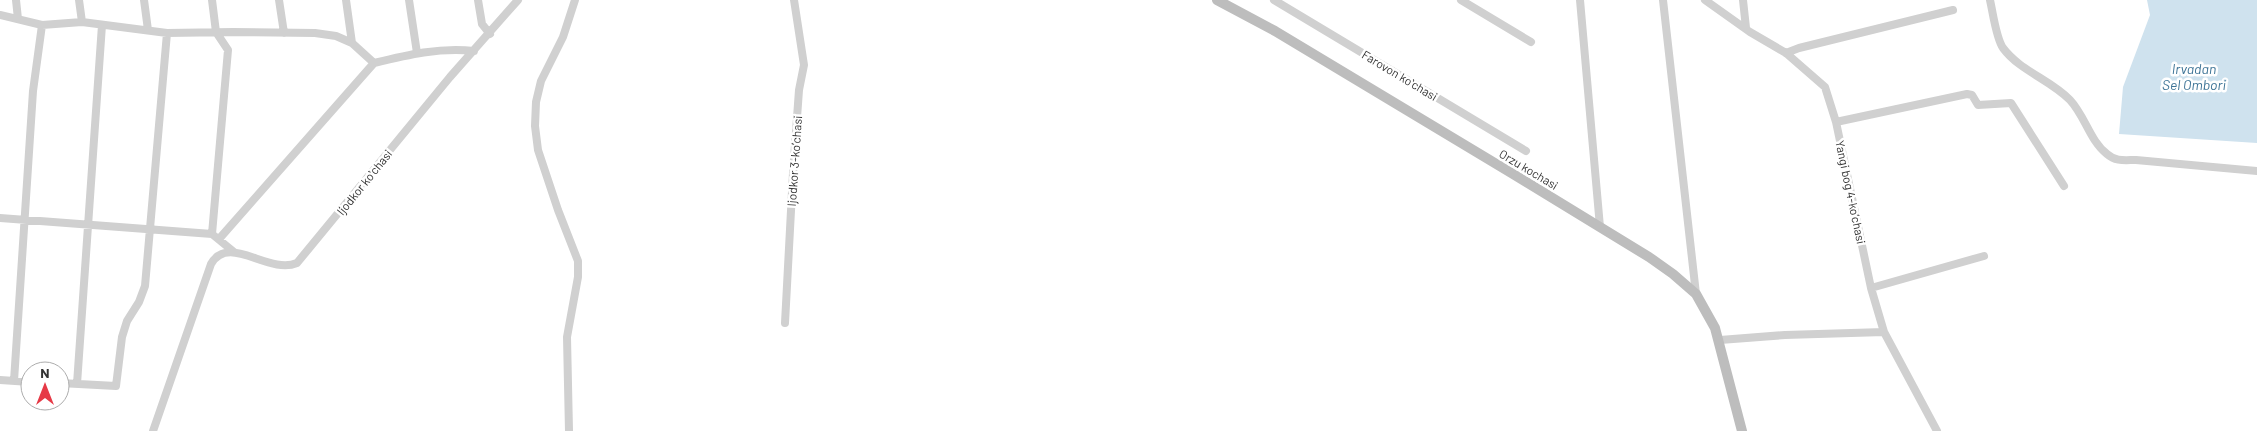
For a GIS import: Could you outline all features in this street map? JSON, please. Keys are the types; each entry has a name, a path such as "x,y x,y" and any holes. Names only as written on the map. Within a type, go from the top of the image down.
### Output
{"main road":[{"name":"Orzu kochasi","path":"1217,0 1275,32 1661,265 1696,294 1710,316 1720,340 1742,431"}],"street":[{"path":"16,0 18,19"},
{"path":"79,0 82,22"},
{"path":"144,0 148,30"},
{"path":"0,218 212,234 228,50 216,32 212,0"},
{"path":"279,0 284,33"},
{"path":"346,0 352,43"},
{"path":"409,0 417,53"},
{"path":"478,0 482,24 490,34"},
{"name":"Ijodkor koʻchasi","path":"212,234 234,252 278,266 297,263 450,77 490,34 518,0"},
{"path":"568,431 566,337 578,277 578,261 558,210 538,150 535,126 536,102 541,81 563,37 575,0"},
{"name":"Ijodkor 3-koʼchasi","path":"785,323 793,173 804,65 794,0"},
{"name":"Farovon koʻchasi","path":"1274,0 1526,151"},
{"path":"1461,0 1531,42"},
{"path":"1580,0 1600,227"},
{"path":"1663,0 1696,294"},
{"name":"Yangi bog 4-koʼchasi","path":"1705,0 1750,32 1786,53 1825,87 1836,122 1871,288 1884,332 1936,431"},
{"path":"1743,0 1746,28"},
{"path":"1990,0 2002,47 2013,59 2059,89 2072,102 2094,140 2108,155 2117,161 2136,160 2257,170"},
{"path":"1786,53 1799,48 1953,10"},
{"path":"0,15 42,25 82,22 167,33 284,33 336,36 352,43 374,63"},
{"path":"14,381 33,91 42,25"},
{"path":"77,384 102,25"},
{"path":"70,384 116,386 122,337 127,321 140,302 145,286 167,33"},
{"path":"219,239 374,63 417,53 459,49 474,51"},
{"path":"1836,122 1967,94 1972,95 1978,105 2011,103 2064,186"},
{"path":"153,431 211,264 216,255 234,252"},
{"path":"1871,288 1984,256"},
{"path":"1720,340 1785,335 1884,332"},
{"path":"0,380 20,381"}],"water":[{"name":"Irvadan Sel Ombori","path":"2147,0 2257,0 2257,143 2119,134 2123,87 2150,15"}]}
